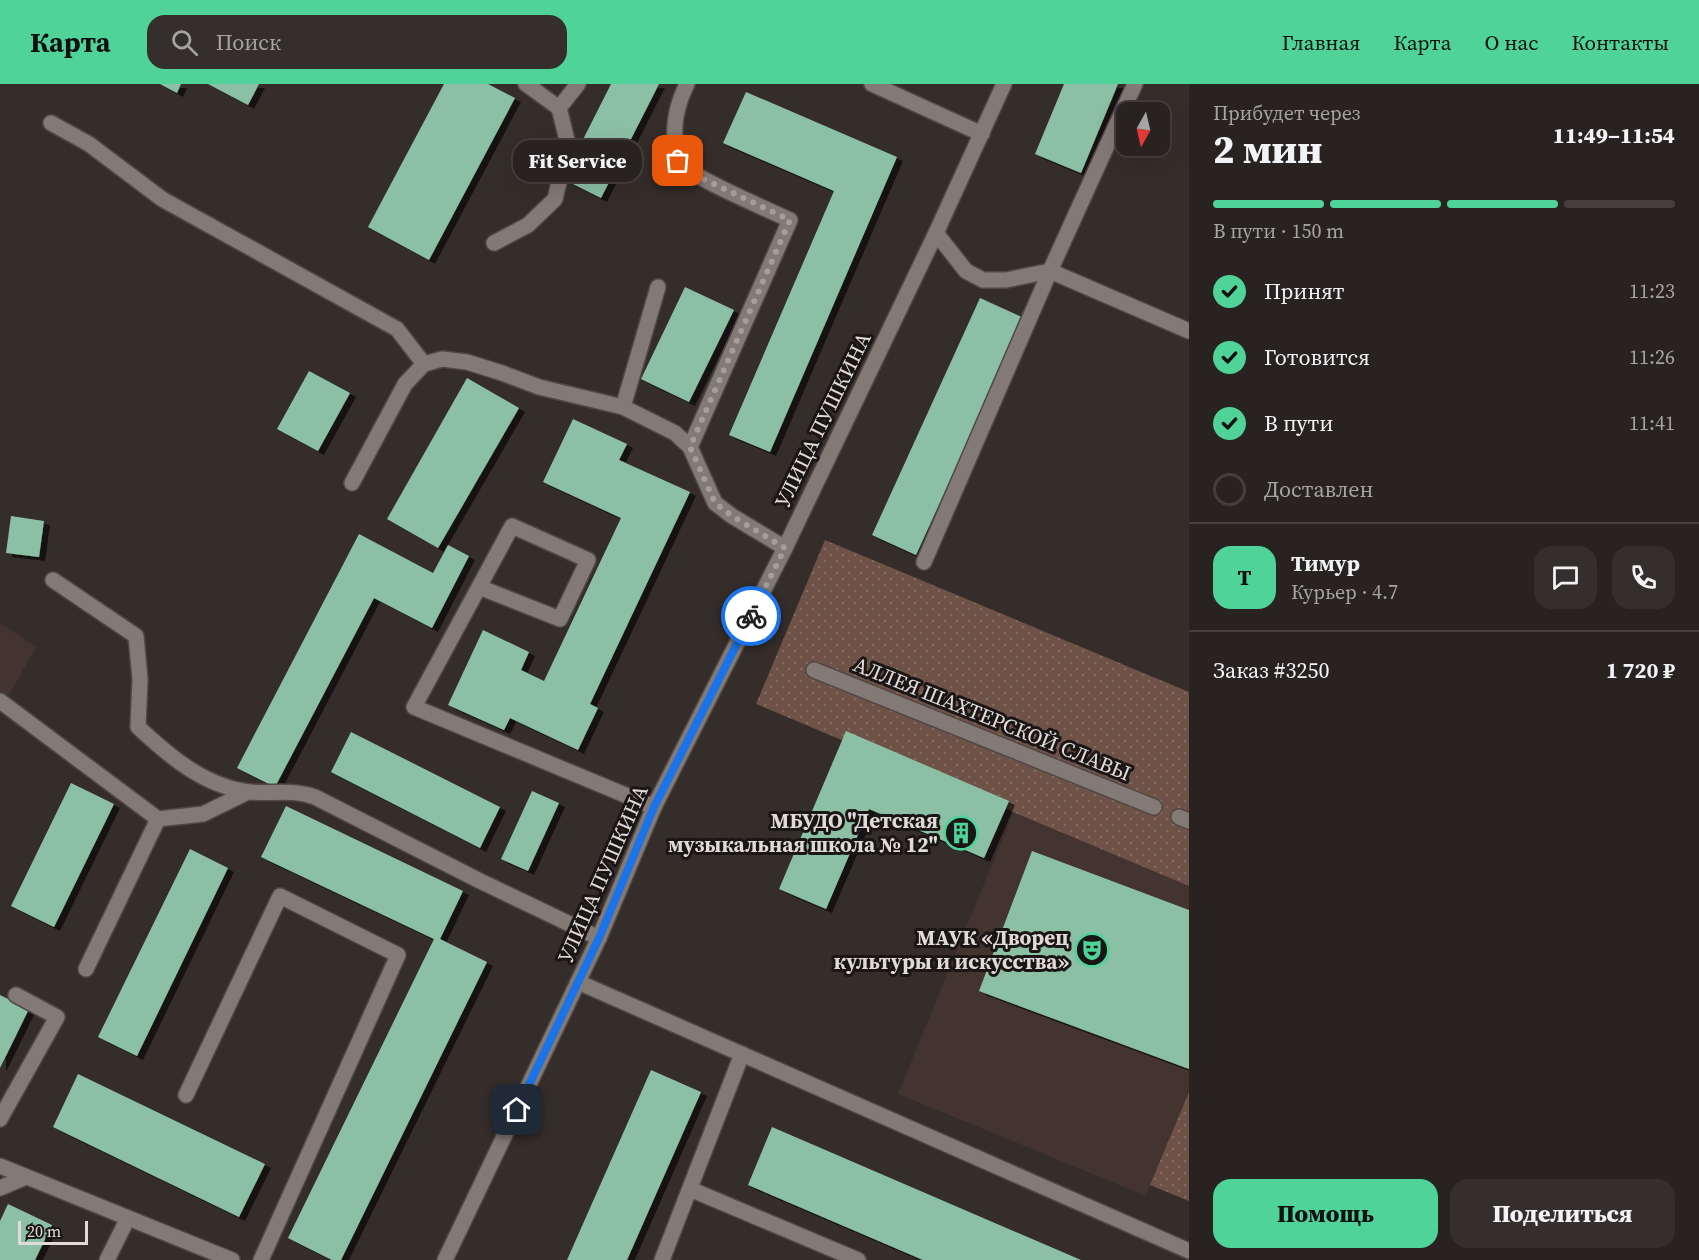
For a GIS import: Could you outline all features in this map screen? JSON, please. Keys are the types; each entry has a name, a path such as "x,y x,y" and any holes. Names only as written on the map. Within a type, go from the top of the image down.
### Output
{"street":[{"path":"494,243 528,225 555,199 568,144 559,108 526,84"},
{"path":"559,108 578,84"},
{"path":"687,84 680,98 674,120 674,140 678,161 693,174 790,220 690,447"},
{"path":"872,84 982,134"},
{"name":"УЛИЦА ПУШКИНА","path":"445,1260 599,938 654,807 785,548 1004,84"},
{"path":"924,562 1050,271 1135,84"},
{"path":"51,123 89,144 162,199 397,329 424,364"},
{"path":"936,232 966,272 983,280 1006,280 1050,271 1189,331"},
{"path":"623,407 658,287"},
{"path":"352,483 405,384 424,364 442,359 467,363 539,387 623,407 675,433 690,447 715,503 785,548"},
{"path":"479,587 560,619 588,560 512,526 414,707 654,807"},
{"path":"53,580 135,636 140,679 138,727 191,771 248,792 302,792 315,796 480,881 599,938"},
{"name":"АЛЛЕЯ ШАХТЕРСКОЙ СЛАВЫ","path":"814,670 1154,807"},
{"path":"0,701 158,819 203,814 248,792"},
{"path":"86,969 158,819"},
{"path":"186,1095 280,896 398,955 261,1260"},
{"path":"578,982 1189,1251"},
{"path":"0,1119 57,1017 16,995"},
{"path":"662,1260 742,1054"},
{"path":"0,1166 232,1260"},
{"path":"0,1188 26,1177"},
{"path":"690,1189 858,1260"},
{"path":"107,1260 128,1218"}],"shaded area":[{"path":"825,540 1189,692 1189,886 756,704"},
{"path":"0,623 36,647 0,711"},
{"path":"1016,806 1189,877 1189,1092 1146,1196 898,1094"},
{"path":"1189,1092 1189,1201 1150,1185"}],"building":[{"path":"160,84 181,84 177,93"},
{"path":"208,84 259,84 248,105"},
{"path":"444,84 488,84 515,98 429,260 368,227"},
{"path":"611,84 659,84 601,198 563,179"},
{"path":"1064,84 1118,84 1081,173 1035,154"},
{"path":"746,92 897,157 770,452 729,435 834,191 723,143"},
{"path":"685,287 734,310 689,402 641,379"},
{"path":"980,298 1024,318 916,555 872,535"},
{"path":"309,371 350,393 318,451 277,429"},
{"path":"467,378 519,408 438,548 387,519"},
{"path":"573,419 627,444 619,460 690,492 590,704 598,708 578,750 510,718 504,730 448,705 483,630 529,652 521,670 544,681 621,518 543,482"},
{"path":"11,516 44,521 39,557 6,553"},
{"path":"359,534 433,573 448,545 469,556 432,628 374,598 275,787 237,768"},
{"name":"МБУДО \"Детская музыкальная школа № 12\"","path":"846,731 1009,801 984,858 869,809 826,909 779,889"},
{"path":"351,732 500,807 480,848 331,772"},
{"path":"71,783 114,804 54,927 11,906"},
{"path":"532,791 559,803 528,871 501,859"},
{"path":"286,806 463,891 440,939 487,962 341,1260 332,1260 288,1238 434,939 261,857"},
{"path":"190,849 228,868 137,1056 98,1037"},
{"name":"МАУК «Дворец культуры и искусства»","path":"1032,851 1189,910 1189,1069 979,991"},
{"path":"0,995 29,1009 0,1068"},
{"path":"651,1070 701,1092 627,1260 567,1260"},
{"path":"78,1074 265,1164 239,1217 53,1127"},
{"path":"772,1127 1081,1260 923,1260 748,1185"},
{"path":"8,1204 52,1225 35,1260 0,1260 0,1221"}],"way so far":[{"path":"678,161 693,174 790,220 690,447 715,503 785,548 751,616"}],"place":[{"name":"Fit Service","path":"678,161"},
{"name":"МБУДО \"Детская музыкальная школа № 12\"","path":"961,833"},
{"name":"МАУК «Дворец культуры и искусства»","path":"1092,950"}],"route":[{"path":"517,1110 599,938 654,807 751,616"}]}
